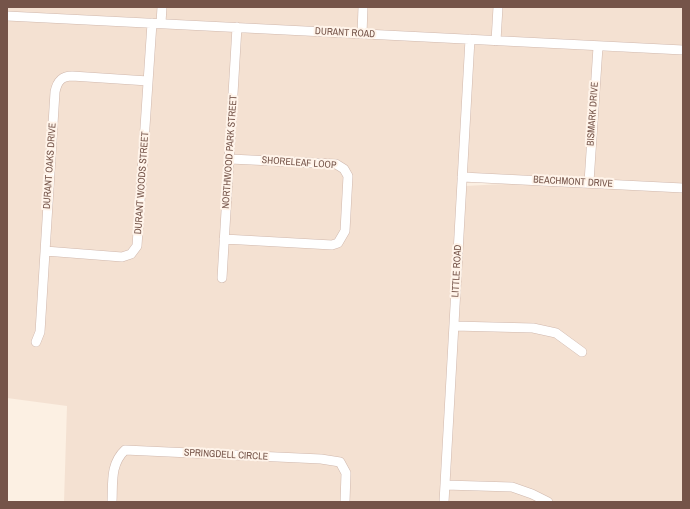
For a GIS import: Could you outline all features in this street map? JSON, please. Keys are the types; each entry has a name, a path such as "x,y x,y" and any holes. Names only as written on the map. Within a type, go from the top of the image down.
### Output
{"street":[{"name":"DURANT WOODS STREET","path":"45,252 122,256 131,254 137,246 148,81 156,23 162,7"},
{"path":"362,34 363,7"},
{"path":"496,41 498,7"},
{"name":"DURANT ROAD","path":"7,16 470,39 598,47 683,50"},
{"name":"NORTHWOOD PARK STREET","path":"222,278 237,27"},
{"name":"LITTLE ROAD","path":"444,502 470,39"},
{"name":"BISMARK DRIVE","path":"589,182 598,47"},
{"name":"DURANT OAKS DRIVE","path":"36,342 40,332 55,92 57,83 62,78 72,76 148,81"},
{"name":"SHORELEAF LOOP","path":"224,239 332,245 338,243 345,231 348,176 341,166 336,164 230,159"},
{"name":"BEACHMONT DRIVE","path":"462,177 589,182 683,188"},
{"path":"454,326 533,328 556,333 582,352"},
{"name":"SPRINGDELL CIRCLE","path":"112,502 114,467 118,457 125,450 321,459 340,462 346,473 345,502"},
{"path":"445,485 512,487 532,494 548,502"}],"shaded area":[{"path":"7,7 158,7 158,19 7,12"},
{"path":"165,7 360,7 359,30 164,20"},
{"path":"366,7 495,7 493,37 365,30"},
{"path":"501,7 683,7 683,46 500,37"},
{"path":"7,19 148,26 145,77 57,78 36,331 33,344 38,346 43,332 48,255 132,257 155,27 234,31 218,281 225,281 227,243 341,245 348,231 347,168 233,155 240,31 467,43 441,502 348,502 342,460 123,447 115,456 111,467 109,502 64,502 67,406 7,398"},
{"path":"473,43 594,50 586,178 466,173"},
{"path":"601,51 683,54 683,184 592,179"},
{"path":"67,80 145,84 134,244 129,251 122,253 48,248 60,85"},
{"path":"233,163 339,169 344,177 342,230 337,239 332,241 228,236"},
{"path":"523,183 683,191 683,502 448,502 465,186"},
{"path":"126,454 338,465 343,474 342,502 116,502 117,468"}]}
